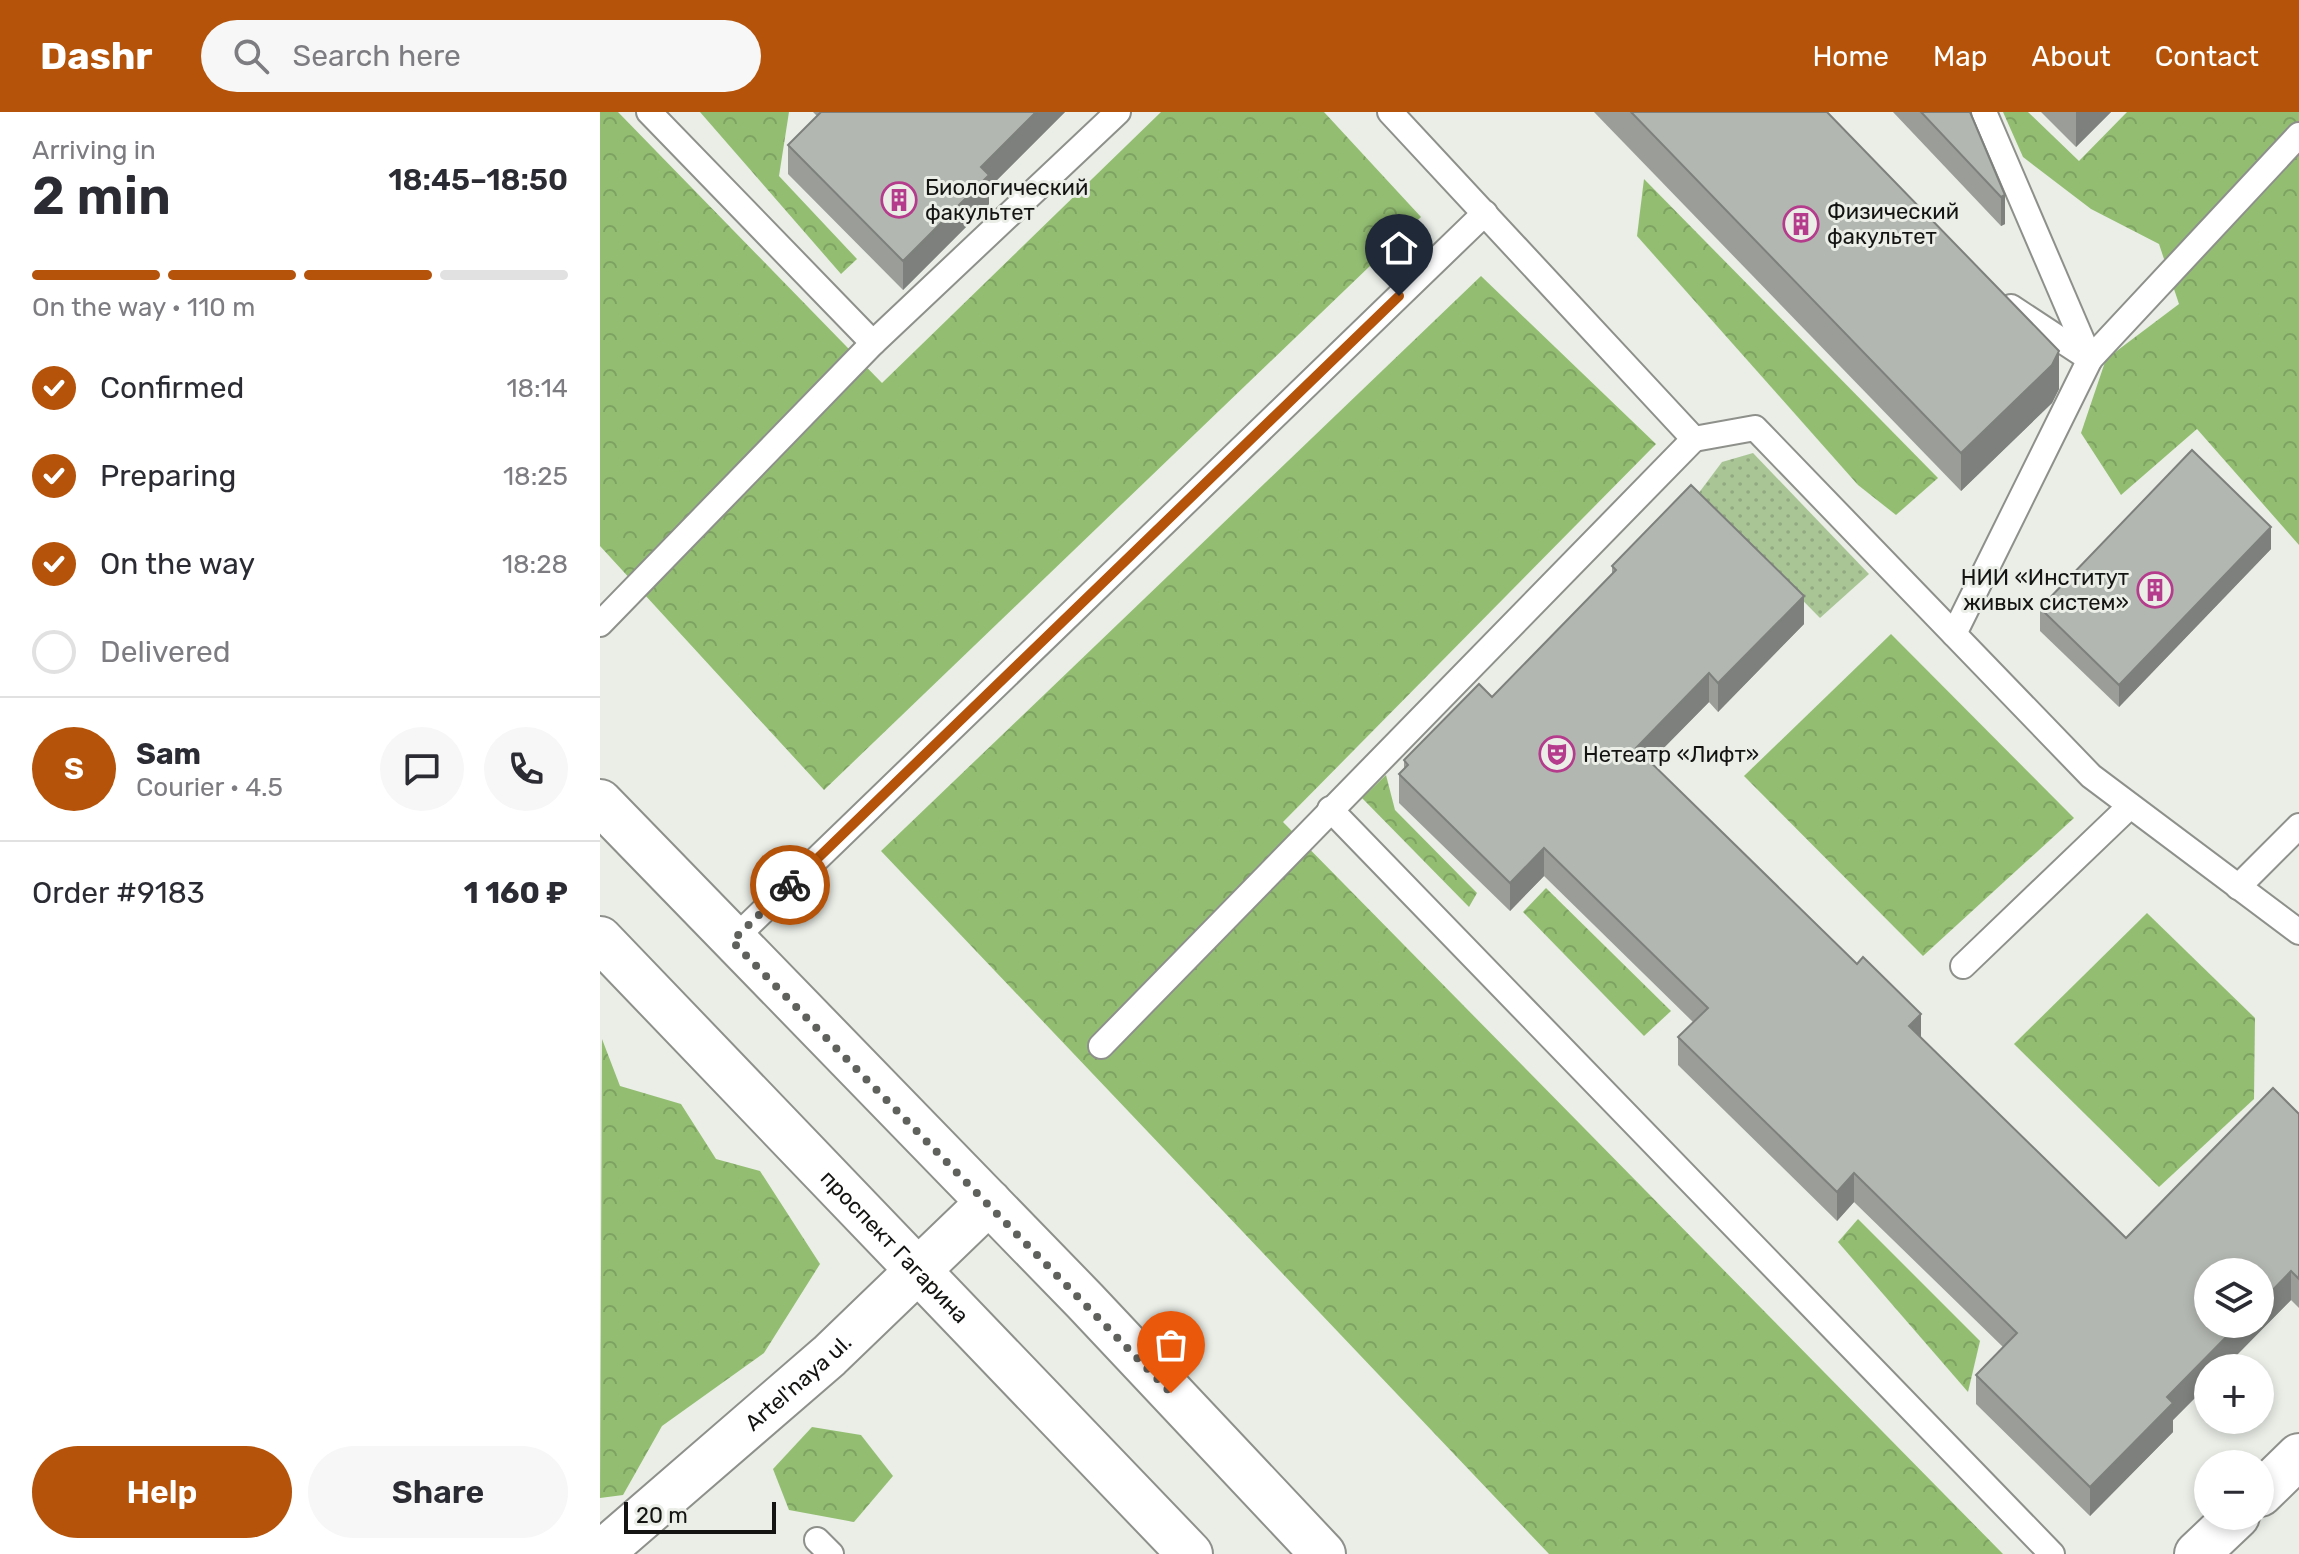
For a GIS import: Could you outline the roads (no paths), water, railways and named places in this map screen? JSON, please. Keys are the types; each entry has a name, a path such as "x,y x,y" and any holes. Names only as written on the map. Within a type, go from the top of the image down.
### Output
{"main road":[{"path":"600,802 989,1202 1323,1554"},
{"name":"проспект Гагарина","path":"600,939 1190,1554"},
{"name":"Artel'naya ul.","path":"600,1554 829,1356 989,1202"},
{"path":"2274,1480 2299,1456"},
{"path":"2197,1554 2222,1530"}],"lane":[{"path":"649,112 873,343"},
{"path":"600,624 873,343 1118,112"},
{"path":"1390,112 1694,439"},
{"path":"1984,112 2090,359"},
{"path":"1954,634 2090,359 2299,135"},
{"path":"732,941 1485,213"},
{"path":"2011,307 2090,359"},
{"path":"1101,1046 1694,439 1755,428 2091,776 2299,932"},
{"path":"1963,966 2130,806"},
{"path":"1330,809 2052,1554"},
{"path":"2238,887 2299,826"}],"place":[{"name":"Биологический факультет","path":"899,200"},
{"name":"Физический факультет","path":"1801,224"},
{"name":"НИИ «Институт живых систем»","path":"2155,590"},
{"name":"Нетеатр «Лифт»","path":"1557,754"}]}
